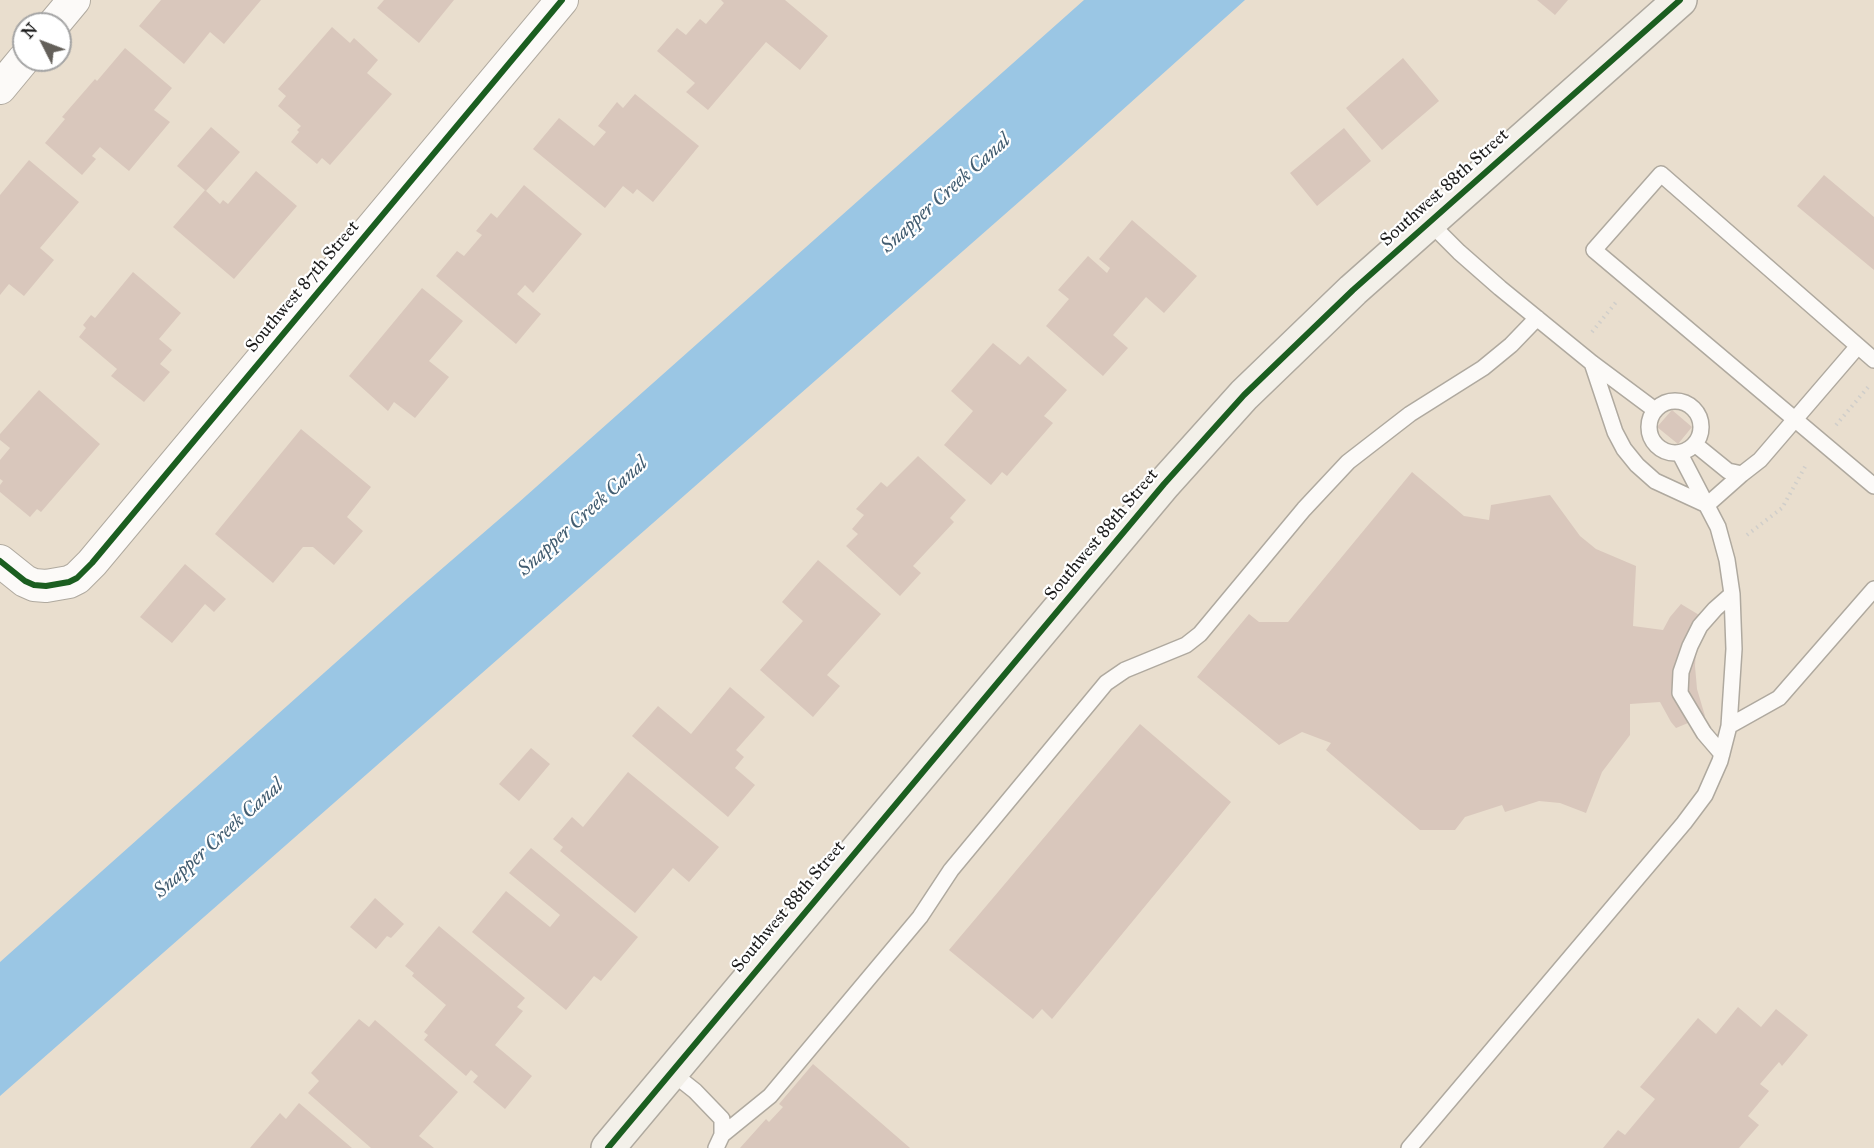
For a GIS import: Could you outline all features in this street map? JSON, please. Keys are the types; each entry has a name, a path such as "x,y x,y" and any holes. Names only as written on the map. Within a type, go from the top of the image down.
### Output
{"street":[{"path":"64,12 74,0"},
{"name":"Southwest 87th Street","path":"0,561 25,581 34,585 60,585 77,578 100,555 562,0"},
{"name":"Southwest 88th Street","path":"609,1148 1164,484 1214,428 1274,365 1429,222 1680,0"},
{"path":"0,88 13,72"}],"lane":[{"path":"1874,360 1661,174 1594,250 1874,486"},
{"path":"1429,222 1459,252 1537,318 1655,410"},
{"path":"719,1141 770,1096 920,917 951,870 1106,683 1125,670 1186,645 1200,634 1304,509 1348,462 1410,414 1483,368 1511,345 1537,318"},
{"path":"1707,505 1760,460 1858,346"},
{"path":"1592,363 1615,432 1624,449 1655,481 1707,505"},
{"path":"1669,401 1685,403 1692,407 1701,421 1702,430 1696,445 1680,453 1670,454 1662,451 1655,444 1648,427 1655,410 1669,401"},
{"path":"1696,445 1728,471 1742,474"},
{"path":"1409,1148 1684,823 1705,795 1722,754 1729,726 1734,649 1732,594 1727,560 1718,527 1680,453"},
{"path":"1729,726 1779,698 1874,589"},
{"path":"1722,754 1704,733 1680,693 1681,672 1700,626 1732,594"},
{"path":"671,1072 695,1091 722,1119 719,1141"}],"path":[{"path":"1589,335 1633,282"},
{"path":"1836,425 1869,386"},
{"path":"1748,535 1782,508 1806,465"}],"water":[{"name":"Snapper Creek Canal","path":"1084,0 1245,0 1061,165 0,1096 0,962"}],"building":[{"path":"161,0 261,0 224,44 210,32 184,64 139,26"},
{"path":"384,0 454,0 419,43 377,8"},
{"path":"721,0 785,0 828,36 800,70 766,42 708,110 686,92 695,83 657,51 677,28 686,35 700,19 706,24 724,3"},
{"path":"1537,0 1568,0 1555,15"},
{"path":"332,27 350,43 354,38 378,60 367,73 392,94 330,165 322,158 317,164 291,142 301,126 278,106 286,96 278,89"},
{"path":"125,48 172,88 154,110 170,122 129,171 100,147 92,156 96,159 82,175 45,143 65,119 62,117"},
{"path":"1403,58 1439,101 1382,150 1346,108"},
{"path":"635,94 699,146 653,202 637,189 633,194 623,186 605,208 533,149 559,118 594,146 606,132 598,126 617,102 623,108"},
{"path":"211,127 240,152 206,191 177,166"},
{"path":"1344,128 1371,161 1317,206 1290,173"},
{"path":"29,160 79,202 40,248 54,260 24,296 9,284 0,295 0,195"},
{"path":"256,171 297,206 234,279 173,227 205,190 220,204 223,200 228,204"},
{"path":"1824,175 1874,217 1874,270 1797,206"},
{"path":"524,185 582,234 533,293 525,285 517,294 541,314 516,344 436,276 457,251 464,256 482,235 476,231 491,213 497,218"},
{"path":"1132,220 1197,276 1164,313 1146,297 1113,335 1128,348 1103,376 1046,326 1069,299 1058,290 1088,256 1107,273 1110,268 1099,259"},
{"path":"133,272 181,313 159,339 172,350 160,364 170,372 144,402 111,376 117,369 79,337 86,328 83,325 91,315 95,318"},
{"path":"422,288 463,321 429,361 449,377 415,418 394,402 388,411 349,376"},
{"path":"993,343 1020,365 1028,356 1067,390 1044,416 1053,423 1007,476 1002,472 991,485 944,445 973,411 951,391"},
{"path":"39,390 100,444 41,512 37,509 30,517 0,492 0,485 3,481 0,479 0,460 10,448 0,440 0,434"},
{"path":"1672,410 1692,427 1678,444 1657,427"},
{"path":"301,429 371,487 347,517 363,531 334,565 313,547 303,547 273,583 215,534"},
{"path":"918,456 966,500 950,518 954,522 913,566 921,573 900,596 846,546 858,534 852,529 864,515 856,509 881,482 887,487"},
{"path":"1412,472 1464,516 1489,520 1491,505 1550,495 1580,536 1596,549 1636,566 1633,626 1663,630 1681,604 1709,621 1696,651 1695,666 1697,689 1705,716 1676,728 1660,702 1630,704 1630,735 1602,772 1586,813 1560,803 1539,801 1505,812 1502,805 1465,817 1455,830 1420,830 1326,750 1331,743 1302,732 1279,745 1197,677 1249,614 1259,622 1288,622"},
{"path":"818,560 881,614 827,675 840,686 813,717 760,670 803,621 782,602"},
{"path":"185,564 226,599 214,612 205,604 172,643 140,617"},
{"path":"730,687 765,717 736,750 744,757 735,768 755,785 728,817 632,736 658,706 691,734"},
{"path":"1140,724 1231,802 1052,1019 1042,1009 1033,1019 949,950"},
{"path":"531,748 550,764 519,801 499,784"},
{"path":"628,772 719,847 689,882 673,868 635,913 560,851 563,847 553,839 572,817 583,827"},
{"path":"531,848 638,937 601,981 594,976 566,1010 472,932 506,891 550,927 560,915 509,873"},
{"path":"375,898 404,924 391,938 387,936 376,949 350,927"},
{"path":"439,926 525,998 517,1007 523,1011 495,1045 532,1076 505,1109 473,1082 478,1076 471,1070 466,1076 424,1040 428,1035 424,1032 446,1005 412,976 414,973 405,966"},
{"path":"1738,1007 1761,1027 1776,1009 1808,1035 1782,1066 1779,1062 1760,1084 1769,1091 1748,1116 1759,1125 1739,1148 1603,1148 1618,1130 1625,1135 1655,1099 1640,1087 1698,1018 1716,1034"},
{"path":"359,1019 369,1027 375,1020 458,1092 419,1136 434,1148 371,1148 308,1093 319,1081 311,1073"},
{"path":"813,1064 910,1148 740,1148 766,1119 769,1122 783,1107 779,1104"},
{"path":"299,1103 352,1148 250,1148 280,1113 286,1119"}],"cycle path":[{"path":"0,561 25,581 34,585 46,586 69,582 77,578 92,563 562,0"},
{"path":"608,1148 1164,484 1244,395 1353,290 1680,0"}]}
